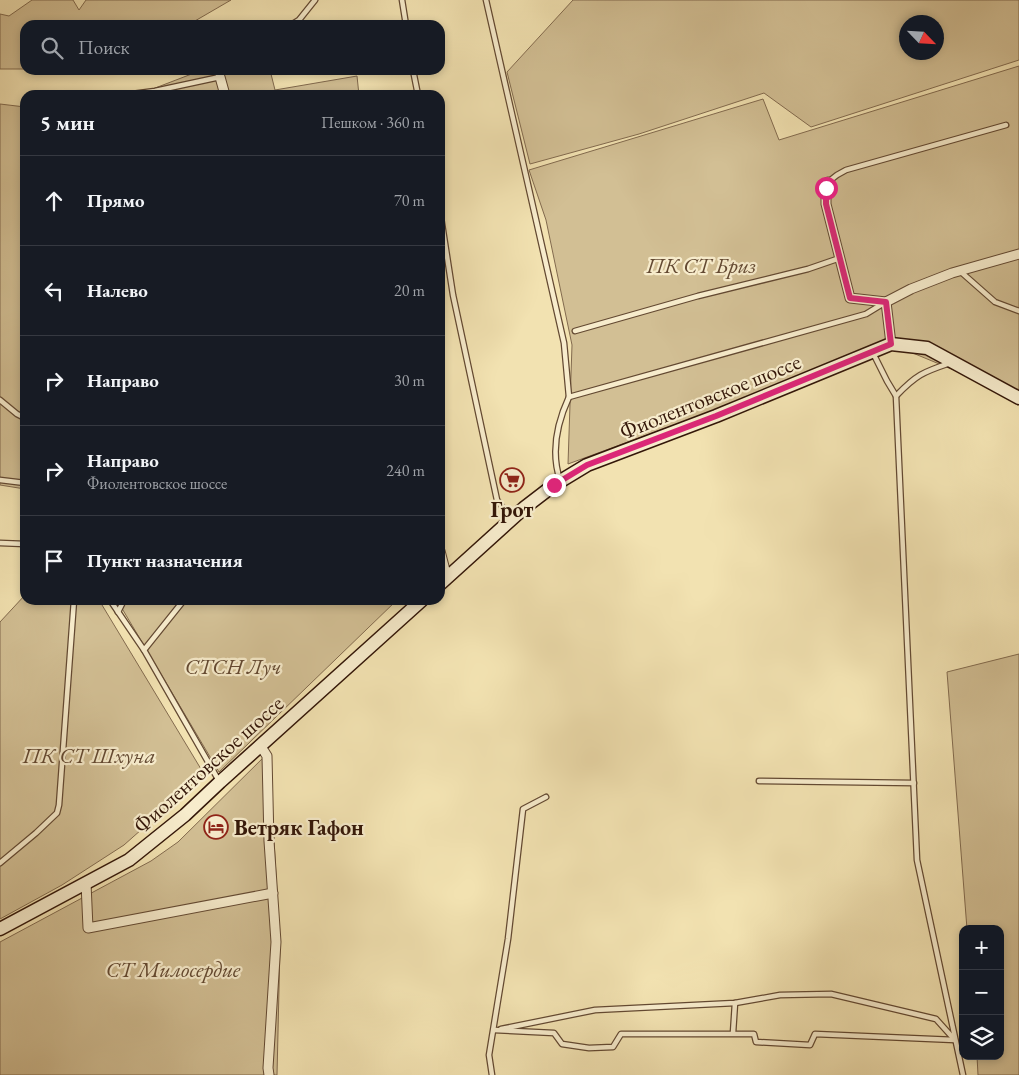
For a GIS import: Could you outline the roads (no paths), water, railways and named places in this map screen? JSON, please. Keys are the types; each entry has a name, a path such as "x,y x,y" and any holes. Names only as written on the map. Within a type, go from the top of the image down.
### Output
{"main road":[{"name":"Фиолентовское шоссе","path":"445,580 524,508 560,481 587,465 716,416 891,344"},
{"path":"891,344 927,348 1019,398"},
{"name":"Фиолентовское шоссе","path":"0,929 129,860 185,815 416,605"}],"street":[{"path":"220,77 224,90"},
{"path":"828,182 826,204 850,298 886,302 911,289 960,271 1019,254"},
{"path":"886,302 891,344"},
{"path":"260,745 268,756 269,841 276,942 269,1075"},
{"path":"86,883 88,928 273,893"}],"lane":[{"path":"299,20 315,0"},
{"path":"402,0 405,20"},
{"path":"486,0 564,344 569,397 561,416 556,442 555,466 560,481"},
{"path":"414,75 417,90"},
{"path":"155,90 220,77"},
{"path":"828,182 846,170 1006,125"},
{"path":"445,243 453,295 497,500 511,519"},
{"path":"575,332 698,296 808,269 840,258"},
{"path":"960,271 994,302 1019,311"},
{"path":"569,397 866,314 886,302"},
{"path":"873,352 896,396 917,860 963,1075"},
{"path":"896,396 911,380 927,371 955,362"},
{"path":"0,400 20,416"},
{"path":"0,480 20,482"},
{"path":"0,543 20,544"},
{"path":"0,863 57,813 74,605"},
{"path":"113,605 144,650 220,782"},
{"path":"118,612 122,605"},
{"path":"144,650 180,605"},
{"path":"759,781 914,783"},
{"path":"492,1075 489,1055 508,939 523,809 546,797"},
{"path":"494,1030 595,1010 735,1003 780,995 831,994 936,1020 955,1040"},
{"path":"733,1033 735,1003"},
{"path":"494,1030 554,1033 562,1044 589,1048 613,1047 621,1034 754,1034 756,1042 810,1045 814,1034 955,1040"}],"place":[{"name":"Грот","path":"512,480"},
{"name":"Ветряк Гафон","path":"216,827"}],"park label":[{"name":"ПК СТ Бриз","path":"701,265"},
{"name":"СТСН Луч","path":"233,666"},
{"name":"ПК СТ Шхуна","path":"89,755"},
{"name":"СТ Милосердие","path":"173,969"}]}
